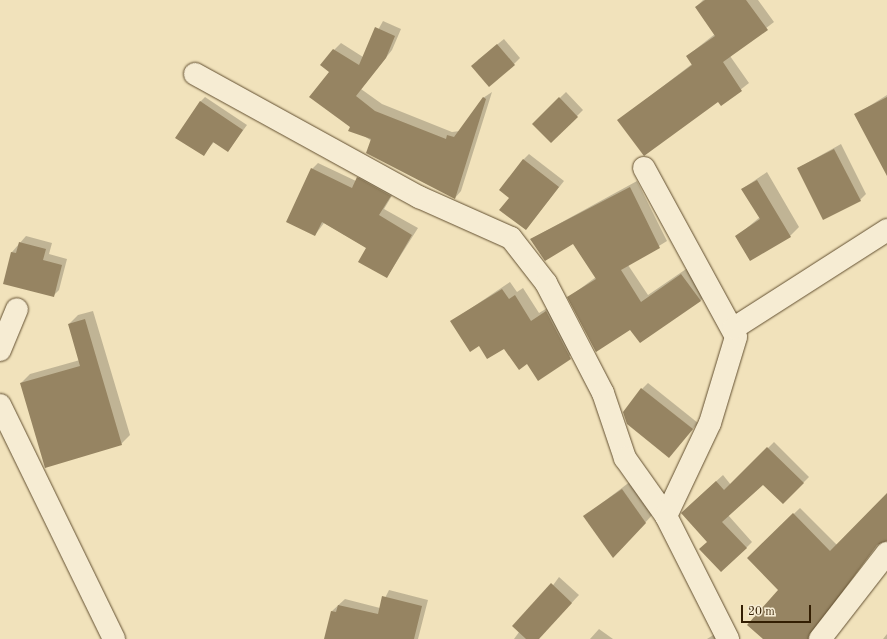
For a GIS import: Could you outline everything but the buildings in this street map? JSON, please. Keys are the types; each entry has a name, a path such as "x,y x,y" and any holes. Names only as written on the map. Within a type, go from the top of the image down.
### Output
{"street":[{"path":"195,74 419,197 511,238 546,283 603,393 625,458 666,516 728,639"},
{"path":"644,168 734,328 733,350 710,423 666,516"},
{"path":"734,328 887,230"},
{"path":"0,350 17,309"},
{"path":"0,405 114,639"},
{"path":"820,639 887,553"}]}
